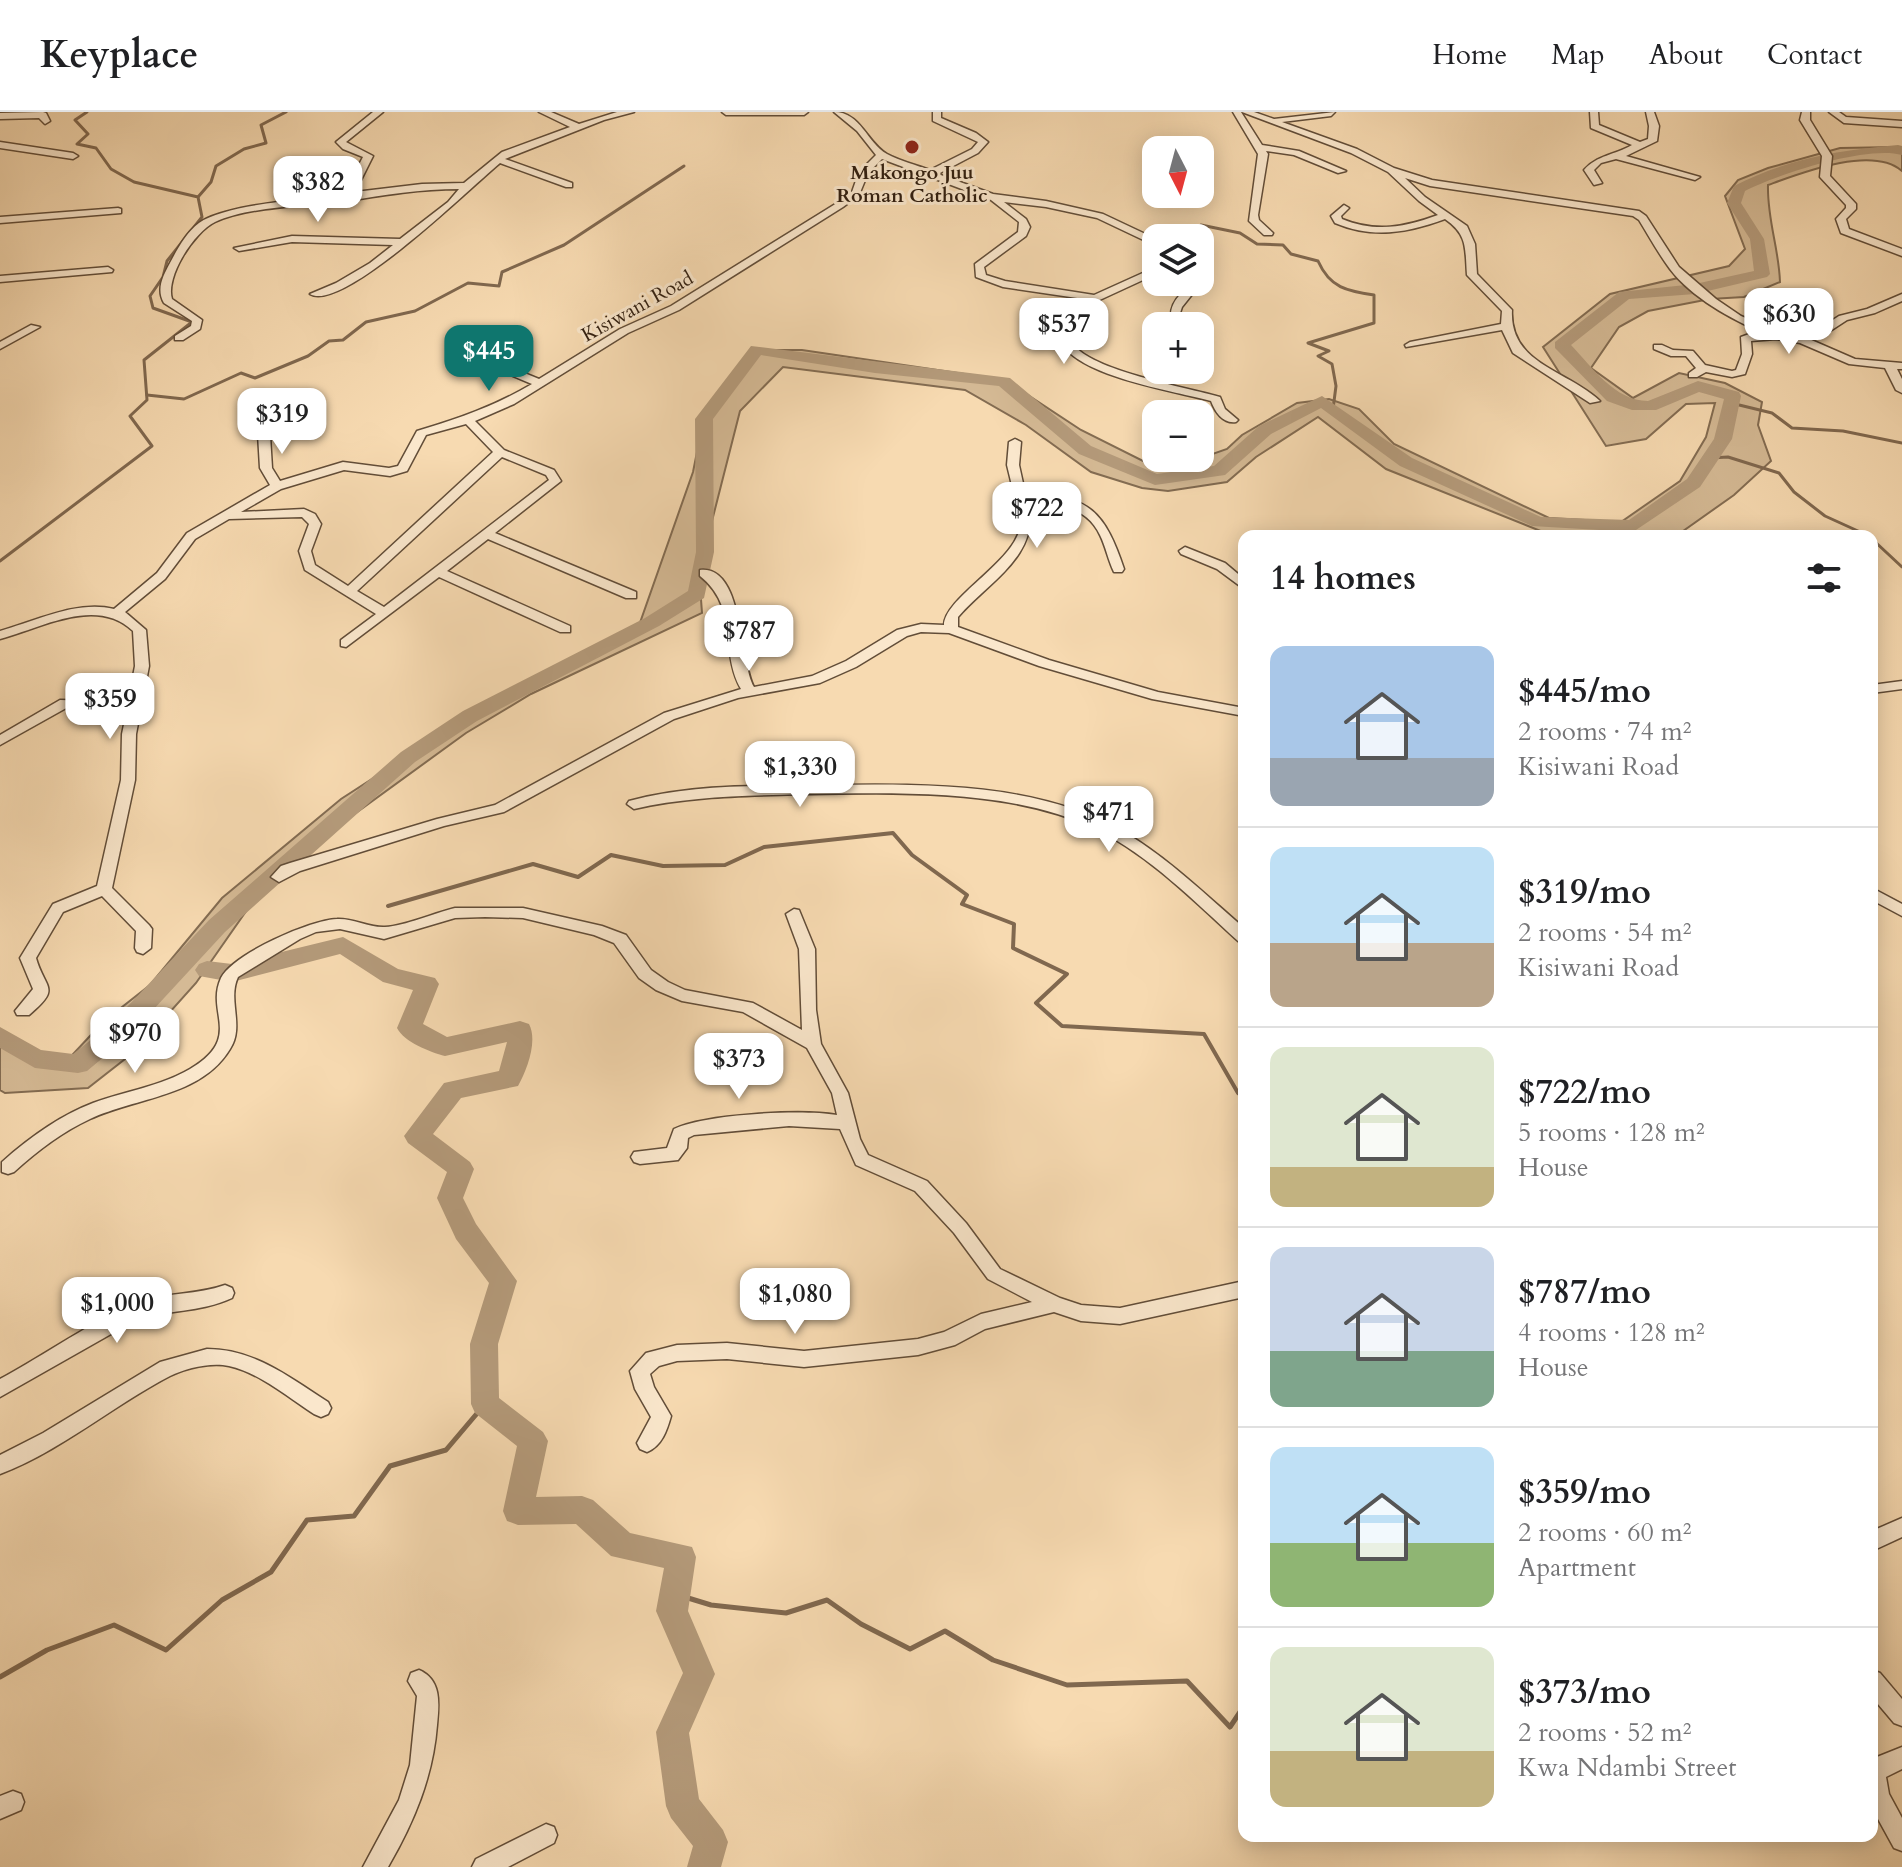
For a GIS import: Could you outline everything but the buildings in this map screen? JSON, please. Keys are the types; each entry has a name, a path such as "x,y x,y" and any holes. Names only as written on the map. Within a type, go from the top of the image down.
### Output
{"street":[{"path":"347,198 368,156 341,142 379,112"},
{"path":"543,112 579,127"},
{"path":"315,294 352,279 451,204 497,159 579,127 630,112"},
{"path":"726,112 804,112"},
{"path":"838,112 860,129 881,155 991,197 1083,211 1118,222 1142,235"},
{"path":"932,173 975,151 983,142 943,124 936,119 937,112"},
{"path":"1237,112 1259,147 1264,164 1253,215 1254,221 1268,233"},
{"path":"1246,112 1354,151 1391,170 1430,183 1636,213 1643,218 1668,261 1696,289 1737,318 1853,362 1902,366"},
{"path":"1594,112 1594,126 1639,145"},
{"path":"1597,183 1589,170 1598,161 1652,141 1654,126 1650,112"},
{"path":"1806,112 1805,120 1827,156 1825,177 1851,204 1851,209 1841,219 1845,231 1902,253"},
{"path":"1833,112 1848,121 1902,124"},
{"path":"1272,121 1331,113"},
{"path":"0,116 43,115 45,121"},
{"path":"0,145 73,156"},
{"path":"1259,147 1296,153 1341,171"},
{"name":"Kisiwani Road","path":"117,613 161,576 184,542 216,521 277,486 343,466 396,471 408,463 421,433 468,420 510,402 624,331 675,308 840,205 856,193 864,172 881,155"},
{"path":"1617,156 1695,177"},
{"path":"497,159 569,185"},
{"path":"1391,170 1422,199 1464,228 1470,244 1472,275 1507,310 1506,326 1517,351 1594,401"},
{"path":"179,338 196,327 197,320 167,303 163,296 164,289 177,259 200,227 211,219 425,187 466,186"},
{"path":"991,197 1023,221 1025,227 1022,234 979,266 981,277 1003,284 1095,298"},
{"path":"1344,208 1336,216 1338,221 1385,233 1399,232 1447,215"},
{"path":"0,220 118,211"},
{"path":"239,248 292,239 399,242"},
{"path":"0,279 108,270"},
{"path":"1142,276 1074,308 1062,324 1071,348 1086,359 1141,379 1216,399 1220,410 1232,420"},
{"path":"1658,347 1671,353 1689,353 1698,371 1737,374 1745,366 1747,350 1743,342 1746,337 1791,339 1820,333 1843,318 1871,311 1902,297"},
{"path":"1410,345 1506,326"},
{"path":"0,346 35,327"},
{"path":"491,333 457,349 540,383"},
{"path":"1889,365 1902,390"},
{"path":"277,486 266,468 264,434 284,419 299,413"},
{"path":"346,643 555,481 550,473 500,452 468,420"},
{"path":"951,629 951,616 1019,544 1025,528 1010,458 1015,442"},
{"path":"349,592 500,452"},
{"path":"1019,501 1053,499 1088,512 1106,534 1118,569"},
{"path":"216,521 237,515 304,513 315,524 305,551 309,567 384,613"},
{"path":"486,534 631,595"},
{"path":"1185,551 1221,566 1238,580"},
{"path":"438,572 565,629"},
{"path":"704,573 716,582 733,618 742,679 750,692"},
{"path":"0,635 60,616 117,613 139,630 140,680 132,706 128,780 104,889"},
{"path":"279,877 295,867 442,822 499,809 669,716 720,698 815,680 851,664 911,630 951,629 1044,663 1157,696 1238,711"},
{"path":"1878,688 1902,685"},
{"path":"0,741 65,703 132,706"},
{"path":"634,804 703,794 876,788 938,792 1047,807 1100,825 1218,911 1238,931"},
{"path":"104,889 144,929 143,948"},
{"path":"23,1011 39,996 41,983 28,958 58,908 104,889"},
{"path":"1878,897 1902,911"},
{"path":"8,1167 34,1142 86,1113 182,1081 206,1064 226,1043 229,1022 224,998 225,982 232,973 294,935 314,927 340,924 384,933 455,913 523,913 562,920 620,939 645,974 662,986 682,995 747,1007 813,1044"},
{"path":"794,914 806,937 811,967 807,1018 813,1044 840,1093 847,1124 862,1160 921,1186 960,1228 994,1274 1054,1304 1081,1313 1120,1316 1238,1290"},
{"path":"640,1157 672,1155 678,1148 680,1134 692,1128 799,1117 824,1118 847,1124"},
{"path":"0,1389 48,1363 87,1336 147,1307 162,1303 207,1301 225,1293"},
{"path":"647,1443 657,1430 661,1416 645,1389 640,1371 653,1359 666,1354 727,1351 804,1359 918,1347 948,1339 981,1322 1054,1304"},
{"path":"0,1465 50,1439 167,1368 207,1357 226,1357 254,1365 321,1408"},
{"path":"1878,1538 1902,1527"},
{"path":"375,1867 409,1808 425,1749 428,1693 419,1681"},
{"path":"1878,1688 1902,1715"},
{"path":"1878,1769 1902,1758"},
{"path":"1878,1797 1902,1840"},
{"path":"484,1867 546,1835"}],"shaded area":[{"path":"1840,148 1902,149 1902,171 1889,164 1855,161 1817,168 1768,185 1780,282 1744,297 1710,299 1648,311 1619,327 1591,368 1633,398 1679,373 1725,383 1762,402 1758,425 1771,461 1734,495 1684,530 1538,530 1386,469 1318,417 1256,457 1227,482 1168,491 1142,488 1091,472 1026,425 965,390 783,367 740,411 699,572 702,613 531,694 466,733 272,874 196,983 134,1052 88,1088 5,1093 0,1090 0,1031 25,1053 62,1066 103,1022 150,985 222,898 341,799 443,733 514,693 636,634 693,472 704,417 753,350 802,350 1005,380 1081,430 1142,460 1142,472 1214,472 1214,454 1227,449 1242,435 1297,403 1329,399 1359,409 1394,444 1549,518 1621,522 1680,481 1706,437 1715,403 1686,404 1646,439 1606,446 1543,347 1610,294 1729,266 1745,249 1725,196 1738,180 1768,168"}],"waterway":[{"path":"87,112 75,120 88,134 77,144 96,148 111,169 134,182 198,197"},
{"path":"198,197 211,182 216,166 244,149 266,143 261,125 286,112"},
{"path":"0,1036 35,1059 78,1064 120,1030 217,926 408,757 470,716 652,622 697,594 705,552 704,419 757,349 875,368 1004,382 1085,450 1155,480 1219,471 1265,430 1322,401 1406,462 1538,522 1633,526 1694,483 1723,439 1733,396 1698,386 1650,406 1638,406 1613,397 1561,345 1625,295 1695,289 1762,274 1757,239 1734,203 1739,189 1777,171 1816,160 1877,151 1902,151"},
{"path":"147,395 184,399 241,373 255,378 308,356 329,341 343,340 366,322 415,311 468,283 499,286 502,272 564,245 684,166"},
{"path":"0,561 152,446 130,416 147,400 144,360 192,322 153,308 150,296 163,277 167,261 202,217 198,197"},
{"path":"1214,228 1240,233 1257,244 1283,245 1291,254 1318,261 1328,277 1340,287 1374,295 1374,323 1308,343 1329,351 1318,356 1332,364 1336,386 1333,409"},
{"path":"1731,403 1772,413 1792,428 1843,431 1902,443"},
{"path":"1711,458 1728,457 1779,473 1794,492 1825,516 1856,530"},
{"path":"1878,545 1902,567"},
{"path":"388,906 533,864 578,877 611,855 663,866 725,865 764,847 893,833 912,855 967,895 962,904 1014,924 1013,948 1067,974 1036,1003 1062,1026 1204,1034 1238,1093"},
{"path":"207,970 232,973 343,945 391,976 427,984 409,1028 445,1047 520,1030 519,1048 509,1079 453,1090 417,1136 461,1169 450,1198 466,1231 503,1281 484,1344 485,1404 533,1441 518,1511 582,1510 622,1546 681,1557 672,1611 699,1674 672,1732 683,1806 711,1842 704,1867"},
{"path":"0,1677 47,1650 114,1625 166,1650 222,1600 271,1572 307,1520 354,1516 390,1466 446,1450 485,1404"},
{"path":"675,1594 711,1605 786,1613 827,1600 861,1624 910,1649 945,1631 993,1660 1067,1685 1187,1681 1230,1727 1238,1715"}],"place":[{"name":"Makongo Juu Roman Catholic","path":"912,147"}]}
